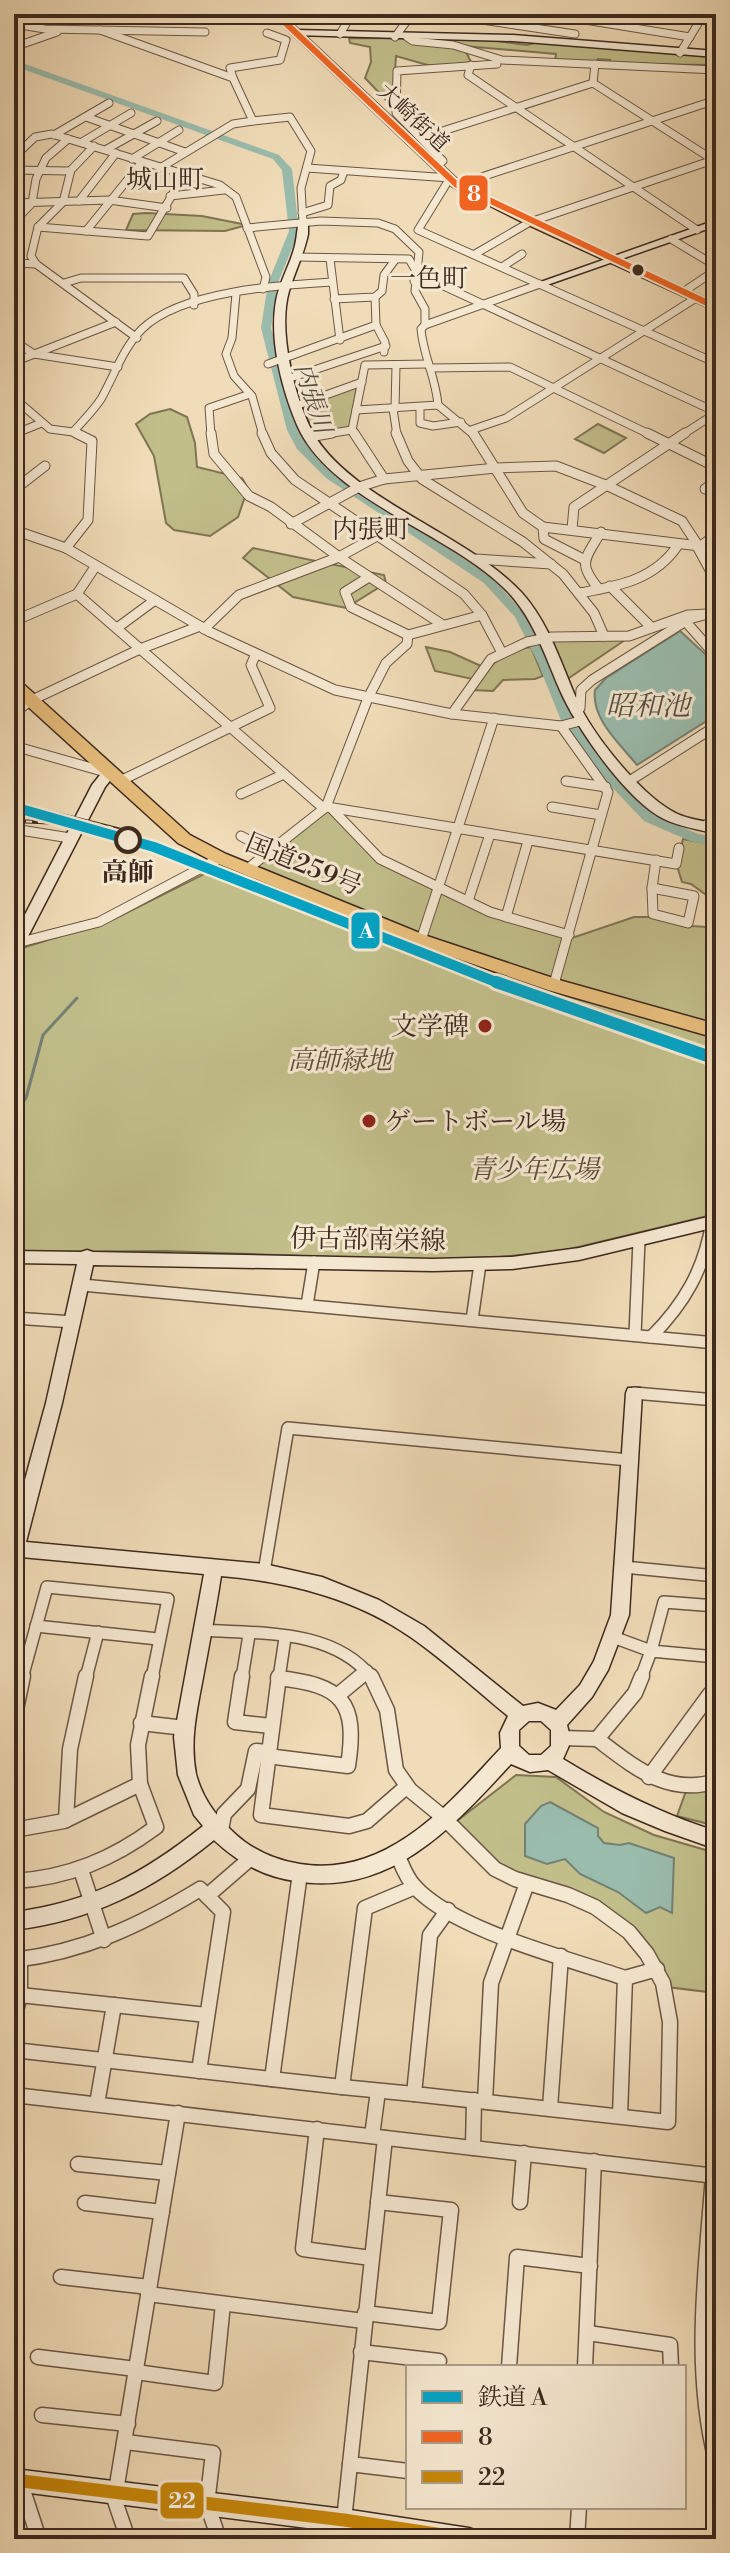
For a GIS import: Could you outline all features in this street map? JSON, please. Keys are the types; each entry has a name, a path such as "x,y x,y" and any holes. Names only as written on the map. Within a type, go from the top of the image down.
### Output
{"highway":[{"name":"国道259号","path":"14,685 184,839 220,858 421,940 554,985 716,1031"}],"main road":[{"name":"大崎街道","path":"286,17 296,33 453,182 530,222 716,307"}],"street":[{"path":"340,34 352,14"},
{"path":"395,37 412,14"},
{"path":"442,14 572,39 680,53 716,54"},
{"path":"680,53 704,14"},
{"path":"286,17 327,16 323,33"},
{"path":"572,39 587,17 690,37"},
{"path":"14,24 61,30 205,32"},
{"path":"14,47 61,30"},
{"path":"100,30 233,78"},
{"path":"253,121 230,70 233,66 280,60 286,40 267,33"},
{"path":"296,33 572,39"},
{"path":"407,37 464,48 494,59 716,70"},
{"path":"437,166 444,163 396,113 397,71 524,61"},
{"path":"593,83 595,64"},
{"path":"471,65 468,75 697,230"},
{"path":"421,138 593,83 715,160"},
{"path":"307,168 453,182 574,147 716,100"},
{"path":"54,135 109,103"},
{"path":"82,142 131,113"},
{"path":"86,117 185,152"},
{"path":"160,168 233,124 290,117 311,151 301,188 303,244 284,284 280,313 283,359 309,437 329,462 360,487 476,559 519,597 544,639 577,718 664,813 712,824"},
{"path":"79,201 112,151 157,121"},
{"path":"132,159 179,130"},
{"path":"14,157 39,135 54,135 229,189 235,194 266,277 264,288"},
{"path":"14,222 32,203 46,158 68,139"},
{"path":"94,146 71,165 63,202 38,227 31,256 36,264 137,338"},
{"path":"475,254 530,222 715,160"},
{"path":"86,231 142,162"},
{"path":"14,170 68,171"},
{"path":"247,228 285,224 328,205 330,186 341,180 344,171"},
{"path":"38,227 148,236 185,173"},
{"path":"418,261 422,259 423,251 418,230 453,182"},
{"path":"93,184 117,191"},
{"path":"170,196 229,189"},
{"path":"14,203 109,200 167,208"},
{"path":"302,219 383,224 398,231 419,252 415,291 425,309 425,325"},
{"path":"438,405 438,383 421,341 421,329 425,325 716,223"},
{"path":"418,230 716,363"},
{"path":"671,239 716,268 683,292"},
{"path":"502,267 522,254"},
{"path":"297,257 409,259 415,276"},
{"path":"330,259 340,340"},
{"path":"334,299 375,297 382,291 384,275 395,260"},
{"path":"14,263 36,264"},
{"path":"415,276 482,303 716,412 574,507 572,529"},
{"path":"64,283 81,278 184,278 194,294 194,305"},
{"path":"73,432 93,410 137,338 163,314 284,284 332,282"},
{"path":"236,294 232,338 226,354 234,376 250,394 271,453 295,480 451,585 482,615 502,653"},
{"path":"375,297 376,325 386,346"},
{"path":"471,430 506,418 696,298"},
{"path":"14,362 116,322"},
{"path":"268,364 376,325"},
{"path":"14,341 34,354 118,367"},
{"path":"290,378 386,346"},
{"path":"365,365 381,356 386,346"},
{"path":"365,365 510,367 716,467"},
{"path":"365,365 352,430 384,479"},
{"path":"396,366 392,429 417,475 501,527 551,564 580,593 604,636"},
{"path":"298,405 362,382"},
{"path":"250,394 207,409 214,454 249,496 271,507 339,557 443,625"},
{"path":"14,398 24,402 39,424 58,432 73,432 92,441 88,520 66,548"},
{"path":"356,410 438,405 471,430 523,513 543,527 716,548"},
{"path":"420,408 420,423 433,426 461,422"},
{"path":"14,434 39,424"},
{"path":"309,437 352,430"},
{"path":"14,490 45,466"},
{"path":"291,524 347,493 384,479 496,468 556,466 608,486 682,521 716,581"},
{"path":"705,489 716,481"},
{"path":"543,527 544,539 585,560"},
{"path":"14,530 66,548 255,656 335,690 452,714 562,726 577,718 581,690 587,683 686,622 711,613"},
{"path":"599,589 586,574 585,560 601,532"},
{"path":"698,548 716,535"},
{"path":"14,713 30,701 140,649 202,627 239,595 339,557 377,536"},
{"path":"580,593 649,575 661,568 678,545"},
{"path":"476,559 551,564"},
{"path":"14,621 77,594 95,567"},
{"path":"369,577 345,592 351,607 408,635 482,615"},
{"path":"610,586 651,627"},
{"path":"77,594 284,774 328,808 380,859 506,917 569,935"},
{"path":"117,628 155,600"},
{"path":"452,714 487,664 502,653 527,642 629,636 688,615 711,613"},
{"path":"686,622 716,656"},
{"path":"246,870 328,808 368,698 386,663 407,644 408,635"},
{"path":"17,938 99,785 270,708 251,665 255,656"},
{"path":"421,940 494,718"},
{"path":"562,726 577,752 607,787"},
{"path":"631,780 716,726"},
{"path":"14,746 114,777"},
{"path":"241,794 284,774"},
{"path":"566,781 607,787"},
{"path":"554,985 607,787"},
{"path":"552,807 601,815"},
{"path":"328,808 676,864 679,848"},
{"path":"14,829 70,838"},
{"path":"468,901 490,834"},
{"path":"241,836 269,851"},
{"path":"506,917 528,841"},
{"path":"17,938 99,922 220,858"},
{"path":"652,888 694,896 688,923 653,914 652,888 656,860"},
{"path":"651,1337 691,1292 706,1256 714,1222"},
{"name":"伊古部南栄線","path":"14,1257 480,1264 545,1260 714,1222"},
{"path":"635,1335 639,1240"},
{"path":"87,1256 14,1550 264,1572 322,1585 373,1606 418,1632 458,1665 515,1720"},
{"path":"307,1305 314,1262"},
{"path":"472,1320 480,1264"},
{"path":"82,1285 716,1343"},
{"path":"14,1318 73,1322"},
{"path":"716,1400 634,1393 620,1615 613,1637 586,1691 564,1714 555,1738 531,1763 517,1755 507,1737 515,1720 537,1712 555,1738 587,1787 680,1830 716,1840"},
{"path":"264,1572 288,1428 629,1460"},
{"path":"624,1567 716,1576"},
{"path":"214,1568 183,1752 187,1781 199,1810 217,1832 252,1857 300,1873 354,1872 397,1854 517,1755"},
{"path":"14,1719 47,1587 168,1599 141,1723 138,1763 140,1784 156,1827 126,1848 81,1870 38,1880 14,1881"},
{"path":"597,1739 635,1693 658,1634 664,1602 716,1606"},
{"path":"36,1626 158,1639"},
{"path":"14,2050 668,2122 669,2007 657,1969 635,1936 604,1911 567,1895 526,1886 487,1863 450,1812 406,1787 396,1769 387,1704 367,1671 354,1659 333,1647 285,1638 202,1630"},
{"path":"66,1820 66,1777 80,1697 98,1632"},
{"path":"249,1635 235,1722 271,1726"},
{"path":"613,1637 651,1651 716,1657"},
{"path":"285,1638 261,1815 349,1826 367,1821 406,1787"},
{"path":"338,1695 367,1671"},
{"path":"14,1921 52,1916 92,1905 137,1886 217,1832 224,1814 248,1789 256,1751 348,1766 355,1735 347,1704 338,1695 307,1680 278,1678"},
{"path":"649,1777 710,1694 716,1695"},
{"path":"141,1723 185,1728"},
{"path":"555,1738 597,1739 649,1777 675,1785 698,1787 716,1781"},
{"path":"14,1830 33,1829 66,1820 140,1784"},
{"path":"397,1854 415,1887 448,1910 510,1937 625,1978 657,1969"},
{"path":"207,1896 252,1857"},
{"path":"81,1870 104,1940"},
{"path":"272,2079 300,1873"},
{"path":"473,2148 491,1983 526,1886"},
{"path":"342,2087 365,1908 415,1887"},
{"path":"14,2019 20,1995 17,1960 74,1951 104,1940 147,1923 200,1889 223,1912 199,2071"},
{"path":"414,2094 430,1935 448,1910"},
{"path":"550,2108 561,1956"},
{"path":"620,2115 625,1978"},
{"path":"20,1995 207,2015"},
{"path":"97,2104 114,2005"},
{"path":"344,2520 378,2202 378,2091"},
{"path":"14,2095 714,2175 705,2317 704,2406 716,2461"},
{"path":"128,2539 115,2501 116,2491 178,2113"},
{"path":"317,2129 303,2249 371,2258"},
{"path":"520,2202 524,2153"},
{"path":"585,2365 594,2161"},
{"path":"78,2164 168,2173"},
{"path":"61,2277 223,2304 439,2322 451,2210 378,2202"},
{"path":"85,2203 162,2212"},
{"path":"509,2365 517,2257 590,2266"},
{"path":"38,2357 215,2383 223,2304"},
{"path":"588,2333 670,2345 671,2365"},
{"path":"361,2352 439,2361"},
{"path":"42,2415 128,2424"},
{"path":"126,2442 213,2453 207,2504 219,2539"},
{"path":"350,2464 406,2471"},
{"path":"39,2539 17,2480 344,2520 403,2535 469,2539"},
{"path":"577,2539 579,2509"}],"green space":[{"path":"349,38 483,39 527,45 539,42 716,56 716,65 609,64 610,60 598,59 596,63 555,61 556,54 463,46 472,64 431,66 396,56 393,101 386,100 365,78 371,62 370,47 350,43"},
{"path":"133,214 202,216 247,225 225,231 126,230"},
{"path":"357,386 350,428 312,433 302,406"},
{"path":"170,409 187,417 195,443 197,467 242,478 248,488 238,517 210,536 174,530 166,523 154,456 136,424 150,414"},
{"path":"598,424 626,438 604,453 575,439"},
{"path":"253,548 384,575 386,583 346,608 293,597 243,558"},
{"path":"628,638 566,680 551,640"},
{"path":"426,647 450,652 481,666 472,679 435,671"},
{"path":"531,647 543,676 503,680 493,691 472,690 490,667 504,656"},
{"name":"高師緑地","path":"329,810 378,861 488,913 532,929 575,937 634,917 662,917 691,926 707,927 716,915 716,1214 566,1250 500,1257 417,1260 165,1251 14,1252 14,959 19,949 114,919 206,873 240,887 254,868"},
{"path":"683,839 716,845 716,902 691,884 682,882 677,866"},
{"path":"516,1775 556,1777 604,1812 654,1835 716,1853 716,1993 667,1987 634,1929 506,1872 458,1825 457,1821"},
{"path":"716,1789 716,1826 677,1816 686,1791"}],"water":[{"name":"昭和池","path":"680,631 716,664 716,715 637,765 602,721 597,711 595,690 606,678"},
{"path":"550,1802 598,1828 598,1836 604,1843 629,1843 674,1858 672,1913 660,1907 646,1913 618,1892 580,1874 565,1859 547,1864 525,1856 525,1824 541,1806"}],"waterway":[{"name":"内張川","path":"14,63 276,157 287,169 294,231 273,283 266,328 293,430 303,449 330,476 488,580 520,616 544,663 568,723 595,761 649,818 695,838 716,842"},
{"path":"14,1114 26,1098 43,1035 77,998"},
{"name":"内張川","path":"710,2359 716,2228"}],"railway":[{"path":"14,803 129,832 187,861"},
{"path":"14,821 62,823"},
{"path":"227,877 342,925"}],"rail line":[{"name":"A","path":"14,807 154,847 544,1001 716,1059"}],"transit line":[{"name":"8","path":"276,14 457,185 716,307"},
{"name":"22","path":"14,2480 344,2520 469,2539"}],"place":[{"name":"高師","path":"128,840"},
{"name":"文学碑","path":"485,1026"},
{"name":"ゲートボール場","path":"369,1121"}],"district":[{"name":"城山町","path":"165,179"},
{"name":"一色町","path":"429,278"},
{"name":"内張町","path":"371,529"}],"park label":[{"name":"青少年広場","path":"534,1169"}]}
